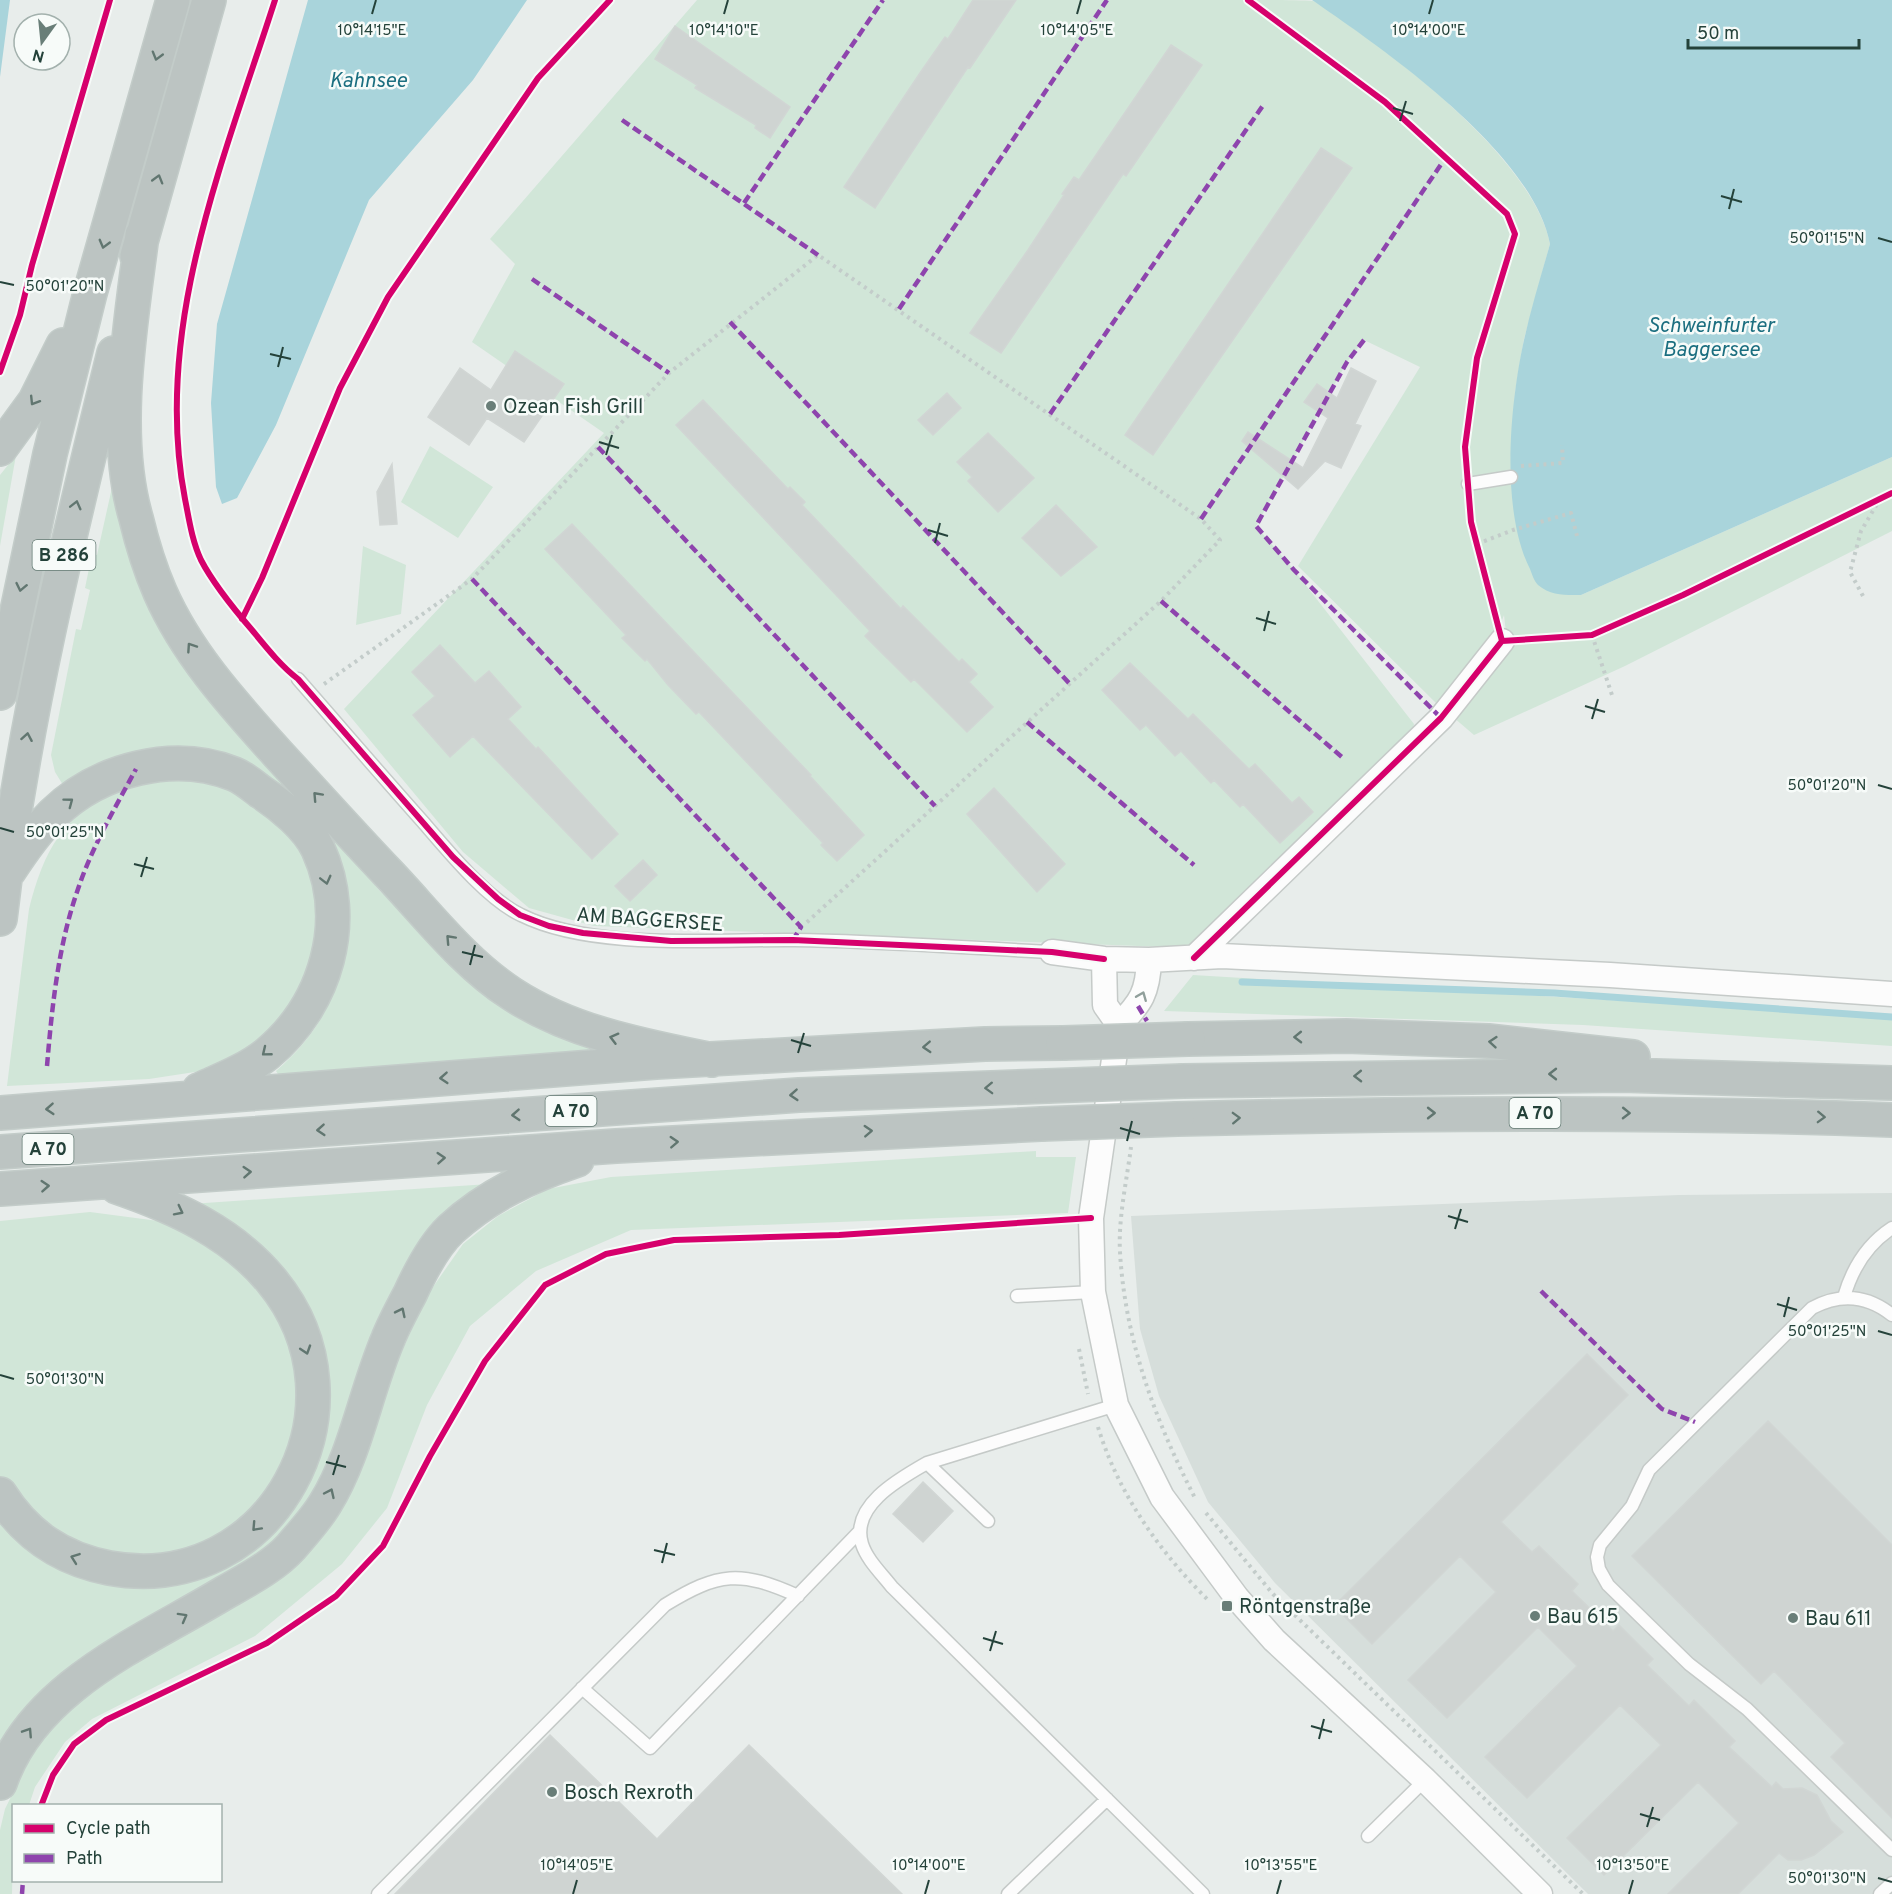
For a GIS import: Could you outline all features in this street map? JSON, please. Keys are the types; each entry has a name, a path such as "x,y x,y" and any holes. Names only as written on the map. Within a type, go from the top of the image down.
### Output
{"highway":[{"name":"B 286","path":"0,693 50,454 90,293 173,0"},
{"name":"B 286","path":"0,919 26,741 53,602 142,235 208,0"},
{"path":"142,235 128,346 125,457 135,516 160,592 188,644 229,700 309,788 475,964 512,994 553,1016 596,1033 712,1060"},
{"path":"0,449 35,401 90,293"},
{"path":"5,878 28,842 55,812 86,789 122,771 167,764 197,766 235,775 284,807 318,848 334,920 330,959 307,1011 267,1054 233,1074 178,1100"},
{"path":"0,1113 178,1100 208,1095 656,1062 912,1047 1188,1039 1346,1036 1488,1041 1616,1054 1738,1078"},
{"name":"A 70","path":"0,1152 788,1095 1183,1081 1514,1074 1892,1083"},
{"name":"A 70","path":"0,1190 616,1146 1041,1124 1375,1113 1625,1113 1892,1120"},
{"path":"0,1783 4,1771 33,1724 76,1684 122,1651 243,1582 289,1549 325,1505 350,1451 388,1339 422,1269 449,1231 495,1194 540,1173 616,1146"},
{"path":"0,1494 15,1517 37,1537 64,1554 94,1565 134,1572 167,1570 208,1558 247,1536 282,1499 298,1470 308,1443 313,1415 313,1372 295,1317 272,1280 243,1251 210,1227 165,1204 98,1183"}],"street":[{"path":"1194,958 1441,718 1502,641"},
{"name":"AM BAGGERSEE","path":"1052,952 1104,959 1149,960 1222,956 1610,975 1892,994"},
{"path":"1104,959 1105,1005 1119,1025"},
{"path":"1149,960 1148,982 1138,1006 1119,1025 1091,1218 1093,1292 1116,1405 1162,1497 1237,1598 1274,1640 1425,1780 1540,1894"}],"lane":[{"path":"1468,484 1511,472"},
{"name":"AM BAGGERSEE","path":"298,679 453,857 498,899 520,915 549,926 583,933 671,941 793,940 1052,952"},
{"path":"1844,1297 1858,1261 1892,1228"},
{"path":"1017,1296 1093,1292"},
{"path":"1892,1315 1877,1304 1844,1297 1825,1301 1812,1308 1649,1470 1632,1506 1600,1545 1597,1557 1599,1569 1608,1585 1689,1664 1747,1709 1892,1850"},
{"path":"1116,1405 927,1463 904,1476 867,1509 861,1519 862,1546 892,1587 1203,1894"},
{"path":"927,1463 988,1521"},
{"path":"582,1688 650,1748 860,1531"},
{"path":"378,1894 664,1605 697,1585 727,1578 760,1579 798,1596"},
{"path":"1368,1836 1425,1780"},
{"path":"1008,1894 1107,1799"},
{"path":"1880,1894 1892,1883"}],"path":[{"path":"311,693 472,579 669,373 818,255 1201,519 1220,540 1161,601 801,927"},
{"path":"1511,472 1563,463 1562,445"},
{"path":"1863,596 1850,572 1861,531 1880,499"},
{"path":"1477,544 1571,513 1578,536"},
{"path":"1592,635 1612,695"},
{"path":"1132,1139 1119,1250 1126,1306 1139,1365 1161,1428 1196,1501"},
{"path":"1078,1346 1083,1378 1101,1440 1146,1529 1173,1565 1211,1604"},
{"path":"1203,1510 1273,1594 1583,1894"}],"shaded area":[{"path":"1892,1193 1892,1894 1588,1894 1275,1583 1208,1502 1159,1396 1140,1329 1131,1216 1679,1195"}],"green space":[{"path":"697,0 1246,0 1385,103 1446,157 1385,102 1249,0 1313,1 1332,12 1406,68 1468,122 1497,152 1521,183 1540,214 1550,244 1524,339 1515,392 1511,477 1581,595 1892,457 1892,531 1625,666 1474,735 1446,711 1508,651 1504,615 1491,649 1439,706 1298,566 1420,367 1364,340 1347,362 1256,526 1294,570 1414,724 1410,743 1194,948 594,926 529,908 463,852 344,709 604,433 472,342 515,264 490,239"},
{"path":"430,446 493,487 458,538 401,502"},
{"path":"16,455 0,546 0,475"},
{"path":"113,483 286,782 380,891 496,1002 613,1054 280,1077 276,1071 310,1035 331,998 342,956 348,907 241,763 63,785 55,772 51,755 76,629 81,630 90,590 85,588 92,554 97,555"},
{"path":"363,546 406,565 401,614 356,625"},
{"path":"159,778 202,779 235,790 263,804 300,847 312,877 321,930 290,1018 221,1068 149,1079 7,1086 29,909 42,869 59,836 84,810 140,782"},
{"path":"1193,975 1892,1017 1892,1046 1583,1025 1164,1011"},
{"path":"1036,1151 1036,1157 1076,1157 1068,1213 631,1230 536,1271 470,1326 427,1405 387,1508 342,1564 255,1636 92,1719 65,1742 35,1787 29,1804 12,1804 12,1894 0,1894 0,1830 5,1809 39,1740 72,1703 166,1641 242,1597 364,1455 398,1360 426,1297 463,1244 498,1216 548,1189 611,1177"},
{"path":"504,1183 447,1225 340,1446 299,1515 263,1554 0,1763 0,1508 130,1579 290,1502 304,1315 190,1204"},
{"path":"90,1212 166,1222 195,1233 248,1275 297,1348 297,1452 241,1531 165,1564 65,1545 0,1479 0,1221"}],"water":[{"path":"0,0 10,0 0,77"},
{"name":"Kahnsee","path":"308,0 527,0 473,80 369,200 276,425 237,498 222,504 216,487 211,403 217,324"},
{"name":"Schweinfurter Baggersee","path":"1312,0 1892,0 1892,457 1581,595 1564,595 1543,589 1533,577 1514,517 1510,456 1519,366 1550,244 1538,209 1516,175 1486,140 1452,107 1378,46"}],"building":[{"path":"973,0 1016,0 970,68 968,67 875,208 844,187 920,73 945,37 948,39"},
{"path":"675,26 790,107 770,138 755,128 756,125 695,88 697,85 655,59"},
{"path":"1171,45 1202,65 1126,176 1123,174 1001,353 970,333 1028,250 1064,195 1062,194 1074,177 1079,180"},
{"path":"1321,148 1352,168 1153,455 1125,435"},
{"name":"Ozean Fish Grill","path":"515,351 564,384 524,442 487,418 469,445 428,417 460,368 491,390"},
{"path":"1351,368 1376,381 1355,424 1361,426 1341,468 1325,461 1298,489 1242,441 1248,432 1303,468 1328,418 1304,402 1317,384 1337,398"},
{"path":"947,393 961,408 933,435 918,420"},
{"path":"703,400 788,489 790,487 805,502 802,505 901,609 903,606 959,662 962,659 977,674 969,682 993,707 967,732 914,679 911,682 865,636 870,631 676,425"},
{"path":"988,433 1034,478 998,512 968,481 972,477 957,462"},
{"path":"392,464 397,524 380,525 377,492"},
{"path":"1056,505 1097,547 1061,576 1022,538"},
{"path":"572,524 811,775 864,835 837,861 821,845 823,843 699,712 696,714 647,659 645,661 622,638 626,635 545,549"},
{"path":"440,645 475,683 489,671 521,707 508,719 536,749 538,747 618,834 592,859 473,736 450,757 413,715 435,696 412,672"},
{"path":"1130,663 1188,719 1193,714 1249,769 1255,764 1292,803 1299,797 1313,812 1280,843 1243,804 1240,807 1214,780 1211,783 1181,751 1175,756 1146,725 1140,730 1102,690"},
{"path":"994,788 1065,864 1037,892 967,814"},
{"path":"643,860 657,875 630,901 615,886"},
{"name":"Bau 615","path":"1587,1354 1628,1395 1501,1522 1532,1552 1539,1546 1578,1584 1572,1591 1613,1631 1619,1625 1653,1659 1647,1665 1689,1706 1694,1700 1735,1741 1729,1747 1772,1787 1776,1782 1783,1789 1802,1788 1817,1795 1831,1821 1843,1832 1814,1855 1801,1860 1788,1860 1779,1853 1738,1894 1668,1894 1739,1823 1698,1782 1604,1875 1567,1838 1661,1745 1620,1705 1527,1798 1485,1757 1577,1666 1538,1627 1447,1718 1408,1680 1496,1592 1460,1556 1372,1644 1334,1606"},
{"name":"Bau 611","path":"1768,1421 1892,1545 1892,1818 1831,1757 1845,1743 1774,1671 1761,1684 1632,1556"},
{"path":"923,1482 953,1511 923,1542 893,1514"},
{"name":"Bosch Rexroth","path":"550,1735 657,1839 749,1745 902,1894 395,1894"}],"waterway":[{"path":"1242,982 1554,993 1892,1017"}],"marked path":[{"path":"744,203 883,0"},
{"path":"899,309 1107,0"},
{"path":"1050,414 1264,104"},
{"path":"622,120 818,255"},
{"path":"1201,519 1446,157"},
{"path":"532,279 669,373"},
{"path":"730,322 1069,683"},
{"path":"1364,340 1347,362 1256,526 1294,570 1441,718"},
{"path":"598,447 935,806"},
{"path":"472,579 801,927 793,940"},
{"path":"1161,601 1343,758"},
{"path":"1027,722 1194,865"},
{"path":"47,1066 57,977 71,911 90,858 136,769"},
{"path":"1138,1006 1147,1021"},
{"path":"1541,1291 1662,1409 1695,1422"},
{"path":"22,1894 23,1882"}],"cycle path":[{"path":"0,372 20,315 32,265 110,0"},
{"path":"275,0 215,183 198,245 186,308 178,372 177,435 185,499 191,530 201,560 231,605 268,649 298,679 453,857 498,899 520,915 549,926 583,933 671,941 793,940 1052,952 1104,959"},
{"path":"242,619 262,578 340,388 388,297 538,78 610,0"},
{"path":"1248,0 1385,102 1507,214 1515,234 1477,358 1465,447 1471,522 1502,641 1592,635 1683,595 1892,493"},
{"path":"1194,958 1441,718 1502,641"},
{"path":"42,1804 53,1775 74,1744 106,1720 267,1643 336,1596 383,1546 430,1456 485,1361 545,1285 606,1254 674,1240 839,1235 1091,1218"}],"place":[{"name":"Ozean Fish Grill","path":"491,406"},
{"name":"Röntgenstraße","path":"1227,1606"},
{"name":"Bau 615","path":"1535,1616"},
{"name":"Bau 611","path":"1793,1618"},
{"name":"Bosch Rexroth","path":"552,1792"}]}
